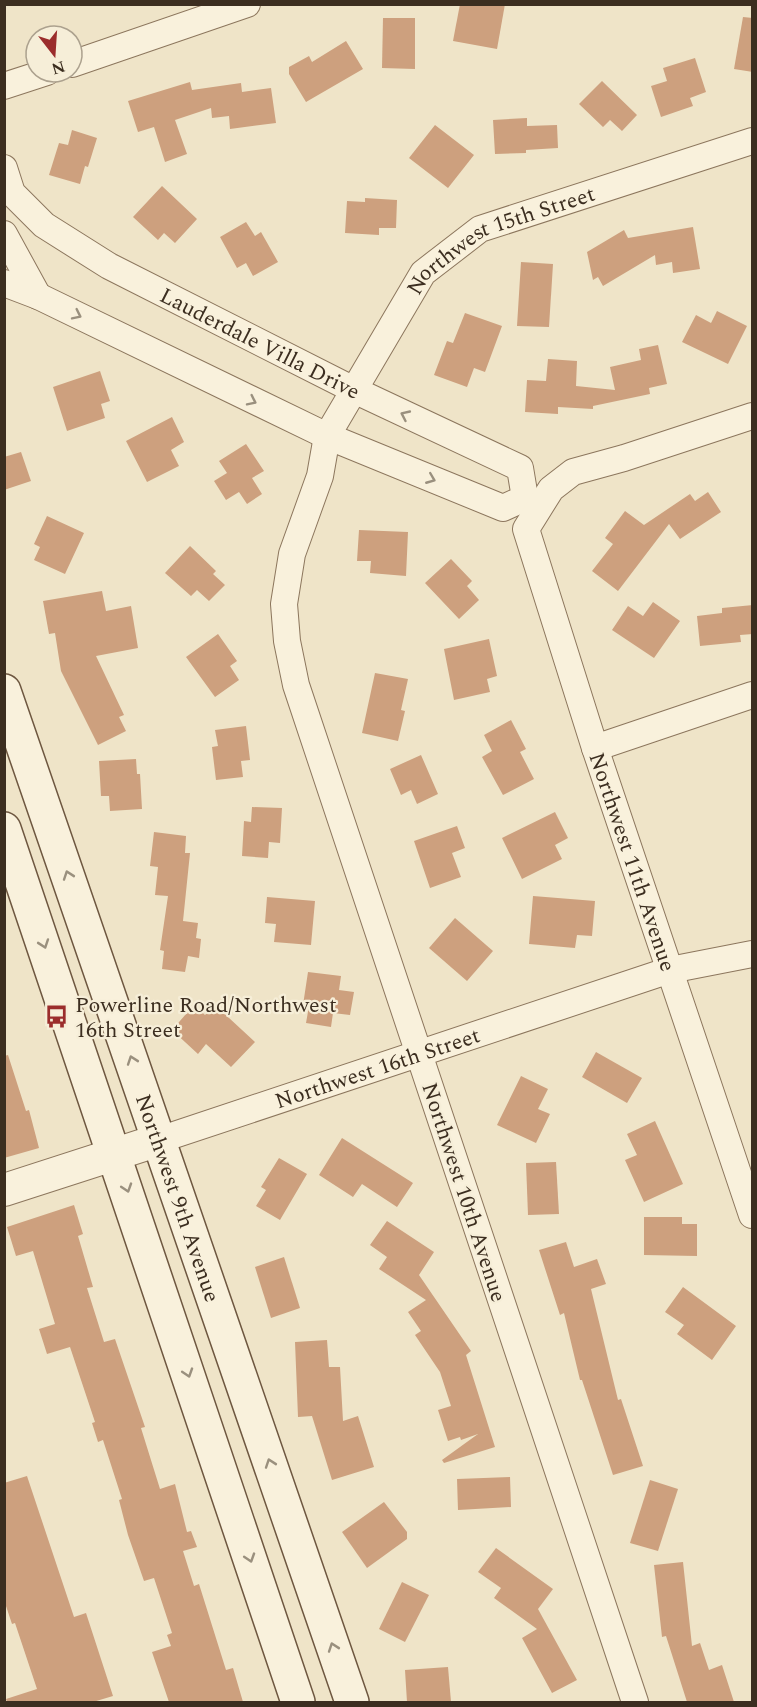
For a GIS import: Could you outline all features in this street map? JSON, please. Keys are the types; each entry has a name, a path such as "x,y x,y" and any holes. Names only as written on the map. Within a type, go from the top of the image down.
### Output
{"main road":[{"name":"Northwest 9th Avenue","path":"4,691 352,1702"},
{"name":"Northwest 9th Avenue","path":"4,829 298,1702"}],"street":[{"path":"84,60 247,4"},
{"path":"4,86 24,79"},
{"name":"Northwest 15th Street","path":"327,436 423,273 480,229 753,141"},
{"name":"Lauderdale Villa Drive","path":"4,168 12,193 44,225 109,266 354,390 520,468 532,503"},
{"path":"4,234 38,296"},
{"path":"4,283 38,296 327,436 504,508 532,503"},
{"name":"Northwest 11th Avenue","path":"753,416 573,472 532,503 526,529 595,748 753,1215"},
{"name":"Northwest 10th Avenue","path":"327,436 320,476 292,554 284,604 287,642 296,685 634,1702"},
{"path":"595,748 753,695"},
{"name":"Northwest 16th Street","path":"4,1190 670,970 753,954"}],"building":[{"path":"460,4 505,4 497,49 453,41"},
{"path":"743,17 753,18 753,72 734,69"},
{"path":"383,18 415,18 415,69 382,68"},
{"path":"346,41 363,69 306,102 289,74 289,67 309,56 312,62"},
{"path":"695,58 706,92 690,98 693,106 661,117 651,86 667,81 663,68"},
{"path":"602,81 637,115 622,131 610,120 603,127 579,104"},
{"path":"190,82 192,90 241,83 242,92 271,88 276,123 230,129 229,116 212,118 211,108 175,120 187,154 165,162 154,127 138,132 128,101"},
{"path":"527,118 527,126 557,125 558,148 526,150 526,153 495,154 493,120"},
{"path":"435,125 474,155 448,188 409,158"},
{"path":"72,130 97,138 80,184 49,175 59,143 68,145"},
{"path":"162,186 197,219 175,243 164,233 158,240 133,217"},
{"path":"365,198 397,200 396,228 379,228 379,235 345,233 347,201 365,202"},
{"path":"246,222 255,236 261,232 278,262 253,276 246,263 237,268 220,237"},
{"path":"693,227 700,269 673,273 672,262 656,265 655,255 603,286 598,277 593,280 587,252 624,230 628,238"},
{"path":"521,262 553,264 549,327 517,326"},
{"path":"717,311 747,326 728,364 682,342 696,315 711,323"},
{"path":"465,313 502,326 485,372 474,368 467,387 434,375 447,341 453,343"},
{"path":"658,345 667,384 649,388 650,394 593,406 593,409 558,407 558,414 525,412 527,380 546,381 548,359 577,361 576,386 615,390 610,367 641,360 639,349"},
{"path":"100,371 110,401 101,404 105,418 67,431 53,387"},
{"path":"172,417 184,442 171,450 179,466 147,482 126,441"},
{"path":"246,444 264,471 252,478 262,494 247,504 239,492 226,500 214,481 227,473 219,461"},
{"path":"21,452 31,481 4,490 4,457"},
{"path":"708,492 721,512 680,539 669,524 618,591 592,571 613,544 605,538 625,511 644,525 690,494 695,501"},
{"path":"47,516 84,533 65,574 34,560 40,547 34,544"},
{"path":"359,530 408,532 406,576 370,573 371,561 357,561"},
{"path":"190,546 216,571 213,574 225,585 209,601 197,590 191,596 165,573"},
{"path":"451,559 472,581 467,586 479,600 459,619 425,583"},
{"path":"102,591 106,611 131,606 138,648 96,656 124,715 119,717 126,731 98,745 61,671 55,633 49,634 43,601"},
{"path":"653,602 680,621 654,658 612,630 628,606 643,616"},
{"path":"753,605 753,634 740,635 741,642 700,646 697,616 722,613 722,608"},
{"path":"218,634 237,661 230,666 239,680 215,697 186,657"},
{"path":"489,639 497,676 487,679 490,692 454,700 444,649"},
{"path":"375,673 408,679 401,710 405,711 398,741 362,733"},
{"path":"511,720 526,749 520,752 534,779 503,795 482,757 492,751 484,735"},
{"path":"246,726 250,760 241,761 243,777 216,780 212,747 218,746 215,730"},
{"path":"421,755 438,794 417,804 411,790 401,795 390,769"},
{"path":"136,759 137,774 140,774 142,809 110,811 109,796 101,796 99,761"},
{"path":"252,807 282,808 280,843 269,842 268,858 242,856 244,821 251,822"},
{"path":"555,812 568,838 555,845 562,859 522,879 502,838"},
{"path":"457,826 465,848 452,853 461,877 430,888 414,841"},
{"path":"154,832 186,836 185,853 190,853 183,921 198,923 196,938 201,939 199,958 188,956 185,972 162,969 164,951 160,950 168,896 155,895 158,867 150,866"},
{"path":"533,896 595,901 592,936 577,935 575,948 529,944"},
{"path":"267,897 315,901 311,945 274,942 276,924 265,923"},
{"path":"455,918 493,951 467,981 429,948"},
{"path":"308,972 341,976 339,990 354,992 350,1015 333,1013 331,1027 306,1023 309,1006 303,1005"},
{"path":"194,1005 205,1015 215,1005 255,1042 231,1067 206,1044 198,1054 172,1030"},
{"path":"596,1052 642,1078 627,1103 582,1077"},
{"path":"8,1055 26,1111 29,1110 39,1148 4,1158 4,1056"},
{"path":"521,1076 548,1089 538,1109 550,1114 536,1143 497,1125"},
{"path":"655,1121 683,1184 644,1202 625,1160 637,1155 627,1134"},
{"path":"342,1138 413,1183 397,1207 362,1184 353,1197 319,1175"},
{"path":"279,1158 307,1174 280,1220 256,1206 266,1190 261,1187"},
{"path":"556,1162 559,1214 528,1215 526,1163"},
{"path":"74,1205 83,1234 78,1236 93,1287 87,1288 104,1342 115,1339 145,1427 141,1428 160,1489 175,1484 187,1532 191,1531 197,1547 183,1551 194,1586 199,1584 226,1670 233,1668 243,1702 169,1702 152,1652 171,1646 167,1635 172,1633 154,1578 144,1581 128,1535 119,1500 122,1499 103,1440 98,1442 92,1423 95,1422 70,1347 47,1354 39,1329 55,1324 33,1251 16,1256 7,1227"},
{"path":"644,1217 682,1217 682,1224 697,1224 697,1256 644,1255"},
{"path":"387,1221 434,1252 419,1275 471,1351 466,1355 495,1447 444,1463 442,1460 478,1434 461,1440 460,1437 448,1441 438,1410 451,1406 440,1372 415,1335 421,1331 408,1312 426,1300 379,1269 387,1257 370,1245"},
{"path":"566,1242 574,1267 597,1259 606,1284 591,1289 618,1400 621,1399 643,1466 613,1475 582,1380 580,1380 564,1313 560,1315 539,1250"},
{"path":"284,1257 300,1308 271,1318 255,1267"},
{"path":"683,1287 736,1326 712,1360 677,1334 684,1325 665,1312"},
{"path":"327,1340 329,1367 340,1367 343,1421 358,1416 374,1467 332,1480 312,1416 298,1417 295,1342"},
{"path":"27,1476 74,1617 86,1613 113,1696 93,1702 7,1702 6,1699 37,1689 15,1623 12,1624 4,1600 4,1483"},
{"path":"510,1477 511,1507 458,1510 457,1479"},
{"path":"650,1480 678,1489 658,1551 630,1543"},
{"path":"384,1502 407,1532 407,1539 367,1568 342,1532"},
{"path":"496,1548 553,1589 538,1609 577,1680 552,1693 522,1638 537,1629 494,1598 501,1588 478,1572"},
{"path":"683,1562 692,1646 700,1643 709,1670 722,1665 734,1702 687,1702 666,1636 662,1637 654,1565"},
{"path":"402,1582 429,1595 405,1642 379,1629"},
{"path":"448,1667 451,1702 407,1702 405,1670"}],"place":[{"name":"Powerline Road/Northwest 16th Street","path":"57,1017"}]}
